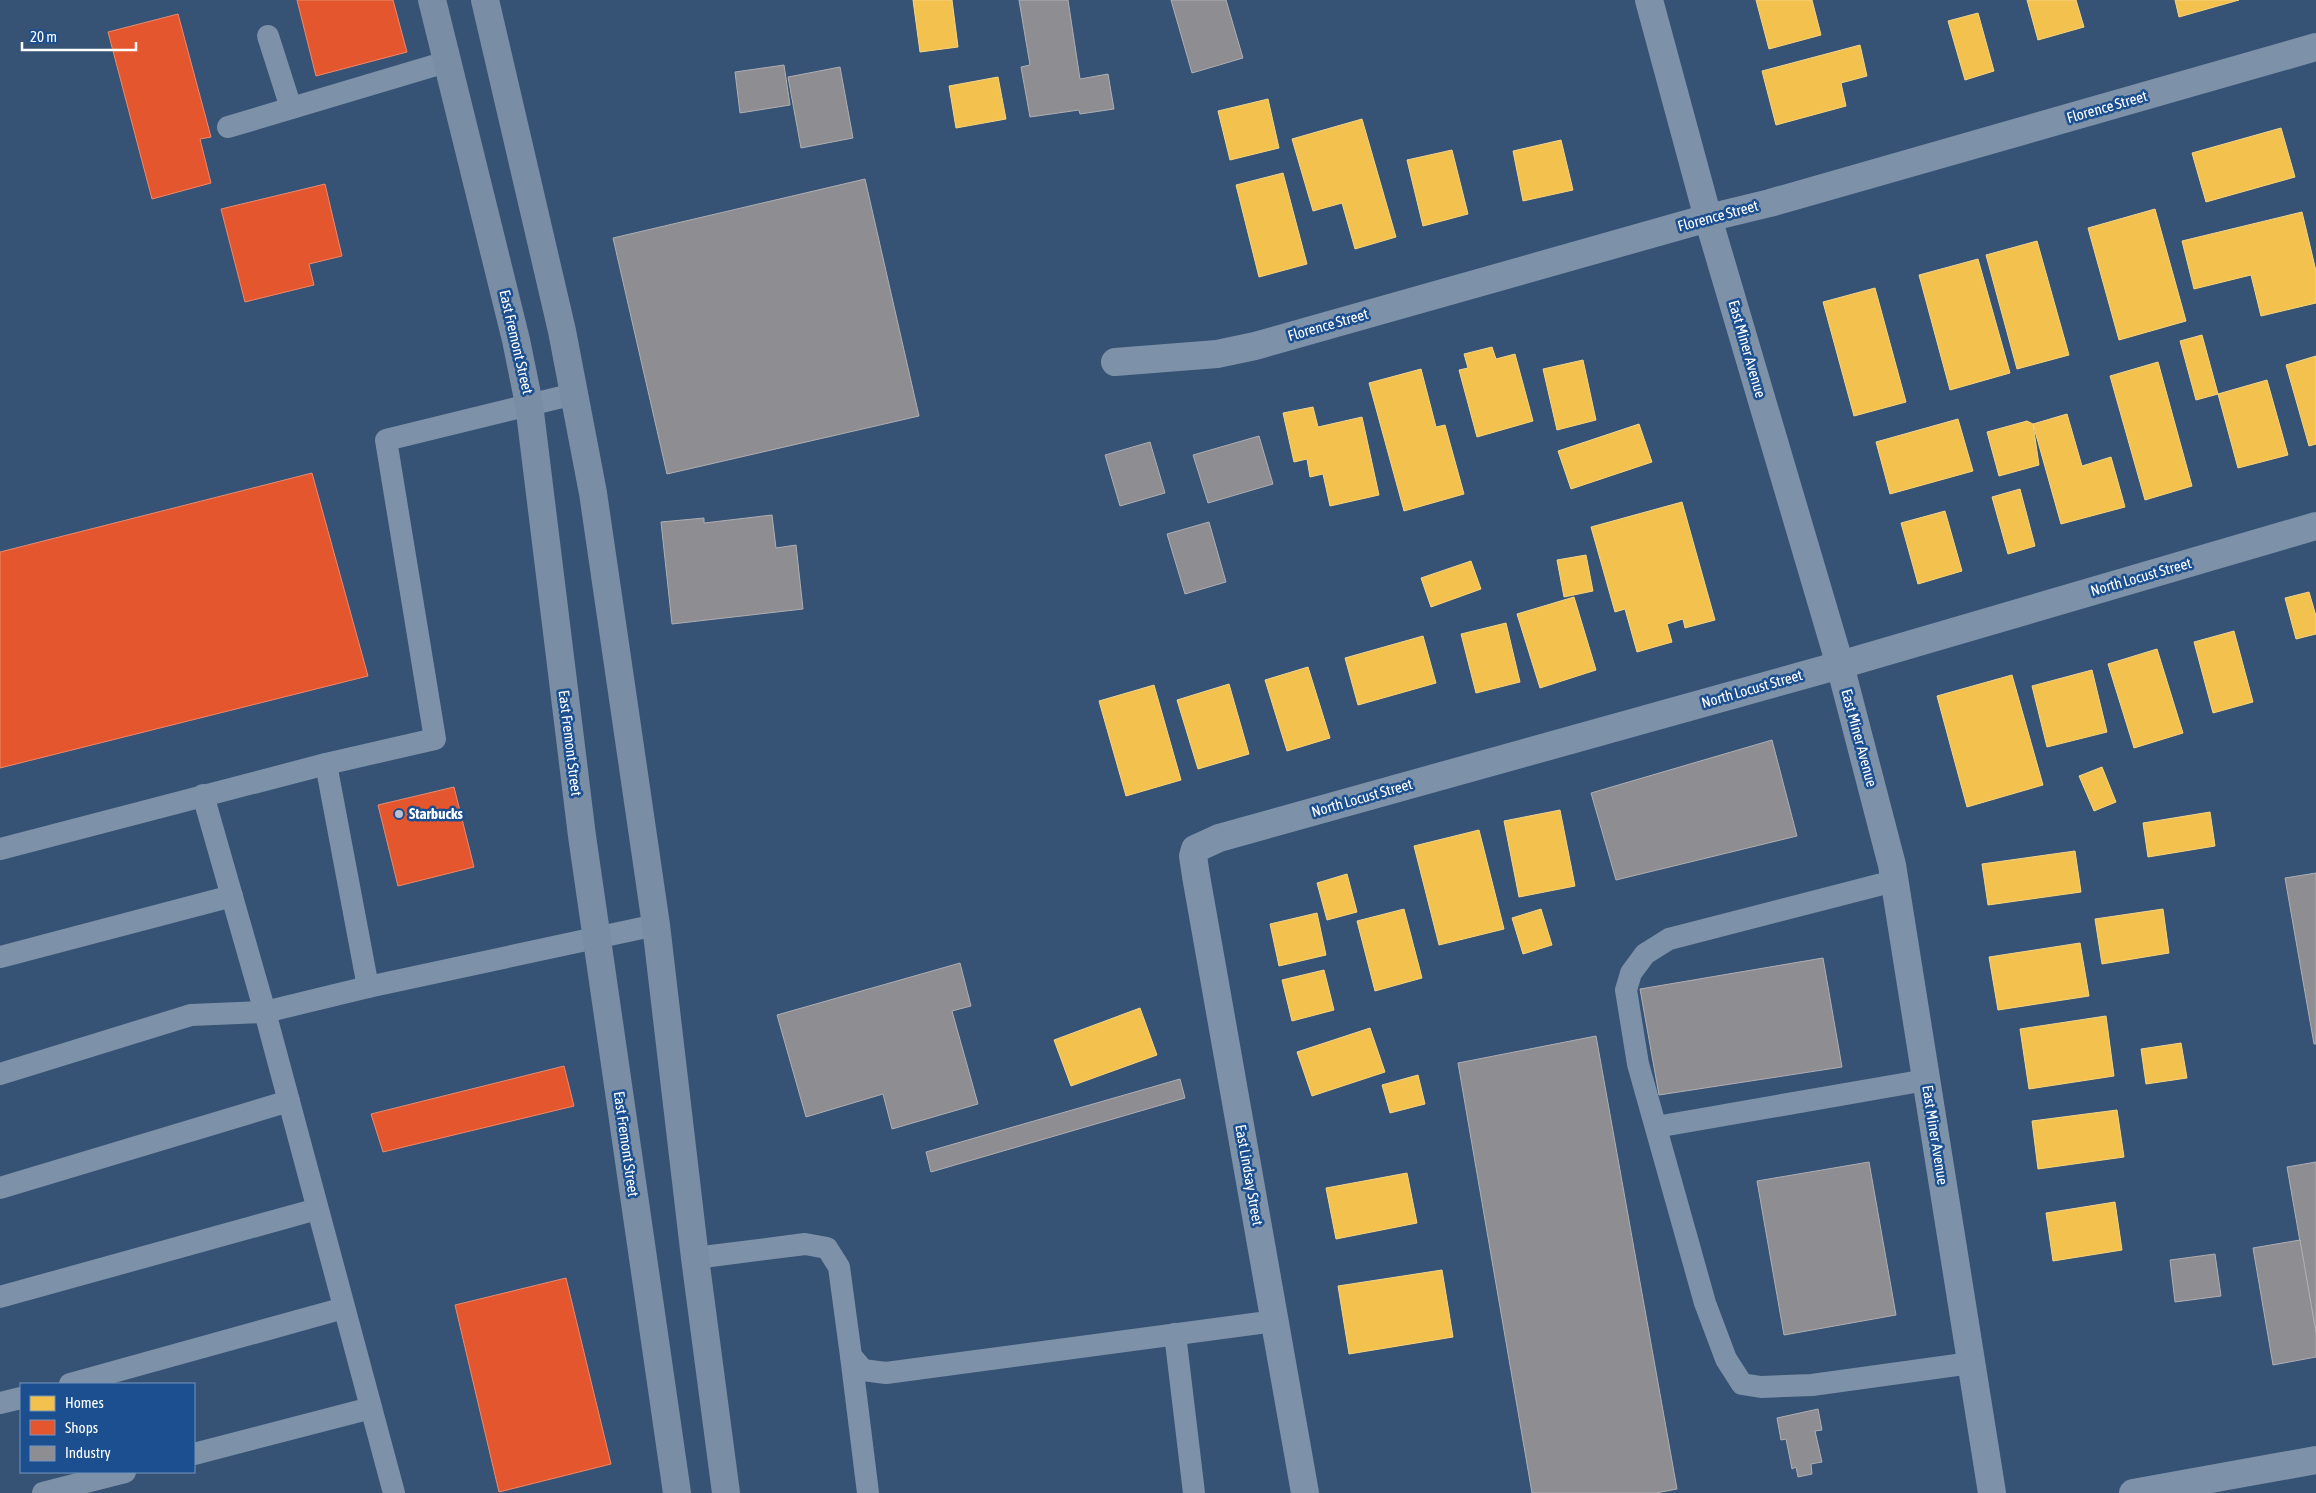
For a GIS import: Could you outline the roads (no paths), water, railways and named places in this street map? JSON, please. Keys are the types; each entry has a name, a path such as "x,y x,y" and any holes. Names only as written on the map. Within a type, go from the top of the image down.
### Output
{"main road":[{"name":"East Fremont Street","path":"432,0 514,330 529,404 570,748 677,1493"},
{"path":"485,0 562,331 593,493 656,925 695,1258 726,1493"}],"street":[{"name":"East Miner Avenue","path":"1648,0 1708,218 1840,665 1894,881 1992,1493"},
{"name":"Florence Street","path":"1115,362 1216,354 1256,346 1708,218 1770,203 2316,47"},
{"name":"North Locust Street","path":"1193,856 1195,849 1219,838 1840,665 2316,526"},
{"name":"East Lindsay Street","path":"1193,856 1305,1493"},
{"path":"2133,1493 2316,1460"}],"lane":[{"path":"268,36 291,108"},
{"path":"228,127 446,62"},
{"path":"0,849 203,795 435,739 386,440 574,394"},
{"path":"326,764 368,988"},
{"path":"203,795 265,1012 394,1493"},
{"path":"1894,881 1669,939 1645,954 1631,973 1626,990 1638,1064 1705,1303 1726,1360 1742,1384 1761,1387 1812,1384 1971,1362"},
{"path":"0,957 232,896"},
{"path":"0,1074 191,1015 265,1012 656,925"},
{"path":"1656,1127 1926,1080"},
{"path":"0,1188 289,1101"},
{"path":"0,1297 317,1209"},
{"path":"695,1258 805,1244 827,1248 839,1267 868,1493"},
{"path":"74,1383 344,1308"},
{"path":"851,1356 863,1370 886,1373 1275,1321"},
{"path":"1175,1334 1194,1493"},
{"path":"0,1403 20,1398"},
{"path":"195,1454 371,1408"},
{"path":"43,1493 121,1473"}],"place":[{"name":"Starbucks","path":"399,814"}]}
